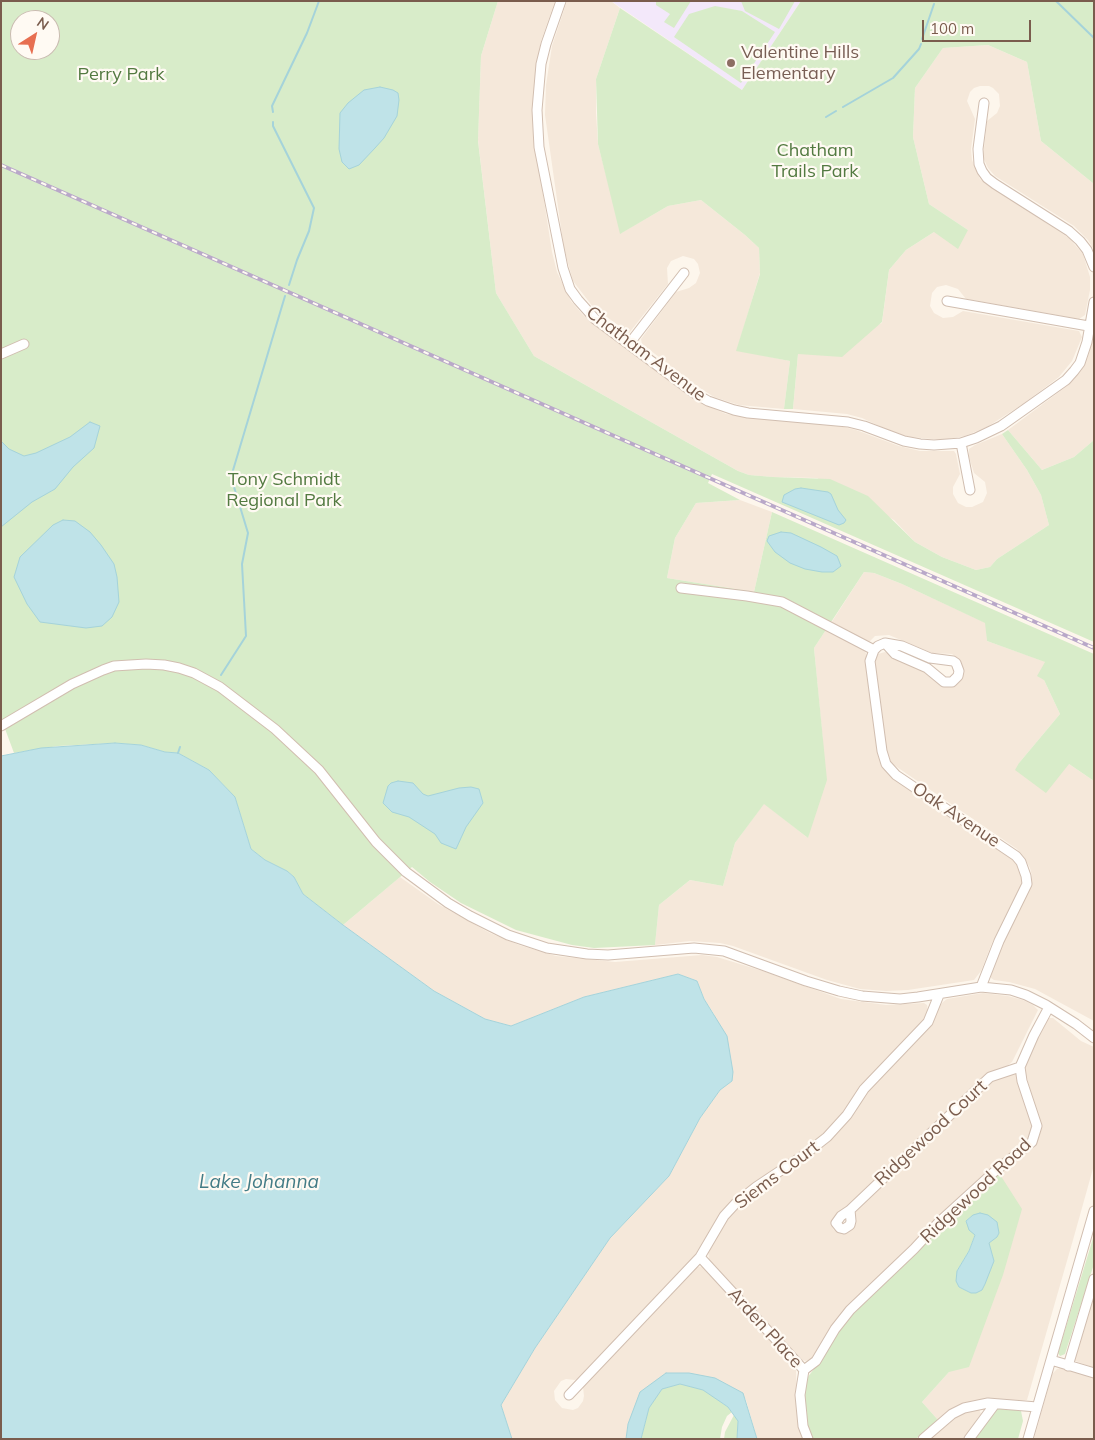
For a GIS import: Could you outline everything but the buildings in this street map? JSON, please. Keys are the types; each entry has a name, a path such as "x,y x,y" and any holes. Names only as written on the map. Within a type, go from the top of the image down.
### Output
{"street":[{"name":"Chatham Avenue","path":"561,1 541,64 537,110 539,147 563,268 570,289 586,310 694,393 721,406 748,412 848,422 904,441 920,444 934,445 961,442 976,438 1001,426 1066,380 1080,363 1092,327 1094,302"},
{"path":"984,103 978,149 979,164 982,171 995,184 1069,231 1087,250 1094,267"},
{"path":"629,344 684,273"},
{"path":"947,301 1092,327"},
{"path":"1,354 24,344"},
{"path":"961,442 970,490"},
{"path":"680,588 782,602 874,650 885,643 902,646 930,658 953,661 958,668 958,676 952,682 944,682 927,668 895,654 885,643"},
{"name":"Oak Avenue","path":"874,650 870,661 882,752 886,764 896,775 1016,856 1021,862 1026,876 1028,884 999,941 981,987"},
{"path":"3,723 72,684 114,666 146,664 179,668 207,679 220,687 275,729 319,770 376,842 406,872 448,903 508,935 547,948 586,954 608,955 694,948 718,950 742,956 815,984 854,994 900,998 939,995 981,987 1011,990 1040,1001 1094,1038"},
{"name":"Siems Court","path":"569,1395 700,1257 724,1216 736,1202 816,1146 831,1133 847,1115 864,1089 928,1022 939,995"},
{"path":"1020,1067 1049,1007"},
{"path":"1076,1024 1094,1030"},
{"name":"Ridgewood Court","path":"850,1210 990,1077 1020,1067"},
{"name":"Ridgewood Road","path":"804,1370 816,1360 850,1310 914,1249 939,1222 994,1172 1032,1142 1037,1126 1022,1080 1020,1067"},
{"path":"1028,1439 1094,1211"},
{"name":"Arden Place","path":"700,1257 804,1370 800,1395 803,1426 808,1439"},
{"path":"1068,1366 1094,1279"},
{"path":"1051,1360 1094,1373"},
{"path":"923,1439 952,1414 964,1408 995,1404 1037,1407"},
{"path":"969,1439 995,1404"}],"shaded area":[{"path":"498,1 555,1 541,41 533,105 533,129 552,252 557,272 571,301 583,315 699,402 726,414 779,421 836,425 920,451 954,451 960,474 953,487 953,494 958,503 966,507 972,507 983,502 987,493 985,482 974,473 969,457 969,449 1002,434 1027,470 1041,495 1049,525 997,559 990,567 976,570 942,557 915,542 894,520 817,478 749,475 738,471 534,356 496,293 478,140 481,56"},
{"path":"567,1 611,1 620,8 596,79 596,113 598,144 621,233 668,206 701,200 759,248 760,273 737,350 790,361 784,409 739,405 714,397 642,344 641,339 676,292 689,288 696,283 700,273 698,264 694,259 683,256 671,261 667,268 668,284 629,333 593,307 573,281 564,249 545,115 546,85 552,46"},
{"name":"Valentine Hills Elementary","path":"611,1 801,1 742,90"},
{"path":"988,45 1027,62 1041,141 1094,184 1094,250 1088,240 1074,226 995,176 988,168 983,157 987,121 997,113 1000,106 999,94 989,86 974,88 970,92 967,101 975,119 971,149 972,160 980,179 1069,238 1083,254 1090,277 1090,290 1085,315 1079,319 966,299 958,289 946,285 937,287 932,293 930,306 934,313 943,318 953,317 963,311 1079,331 1082,337 1072,361 1059,377 1023,404 987,427 965,436 943,440 910,437 847,414 793,409 798,354 882,323 889,270 906,250 934,232 968,230 929,204 913,137 915,88 943,48"},
{"path":"1094,336 1094,440 1074,457 1042,470 1008,430 1075,378 1087,359"},
{"path":"740,500 772,512 754,592 667,578 675,538 696,503"},
{"path":"864,572 874,573 902,584 986,623 987,641 1046,662 1044,680 1060,714 1019,763 1069,764 1094,781 1094,1021 1035,989 991,978 990,972 1000,946 1029,889 1032,876 1030,868 1017,849 891,763 887,753 875,662 878,654 885,652 925,669 948,684 961,666 960,660 952,654 932,653 889,635 875,636 868,643 831,623"},
{"path":"827,628 863,649 866,653 878,753 880,761 886,770 1013,857 1022,872 1020,889 992,943 981,971 974,980 908,990 860,989 827,980 720,943 690,941 655,945 659,905 690,880 723,886 735,843 764,803 808,838 823,742 814,648"},
{"path":"400,877 438,904 490,933 519,945 556,956 615,962 702,955 717,957 766,972 841,999 886,1005 924,1003 927,1005 928,1011 925,1019 871,1075 833,1126 820,1138 750,1186 733,1200 720,1215 695,1255 682,1270 581,1377 575,1380 566,1379 561,1381 554,1391 555,1400 562,1408 573,1410 578,1408 583,1401 583,1387 585,1383 693,1268 703,1266 791,1362 796,1370 797,1415 803,1439 757,1439 744,1397 628,1424 626,1439 512,1439 501,1405 535,1348 610,1238 669,1176 700,1118 720,1090 732,1081 714,1014 704,999 697,981 678,974 584,997 511,1026 485,1019 434,991 343,925"},
{"path":"983,993 1023,1000 1038,1010 1012,1062 936,1125 865,1189 849,1206 836,1215 832,1225 833,1229 842,1233 848,1231 853,1212 991,1080 1014,1073 1016,1075 1031,1120 1032,1131 1029,1140 1009,1155 814,1357 806,1361 801,1360 709,1260 708,1250 720,1229 738,1206 749,1196 810,1156 943,1002 947,999"},
{"path":"1047,1018 1053,1018 1081,1041 1094,1047 1094,1165 1027,1400 991,1398 969,1402 945,1414 938,1420 922,1402 949,1372 999,1173 1028,1151 1034,1145 1038,1136 1039,1120 1023,1065"},
{"path":"1094,1292 1094,1368 1073,1360"},
{"path":"1060,1368 1094,1378 1094,1439 1034,1439 1052,1374"},
{"path":"975,1408 979,1409 981,1414 964,1439 928,1439 951,1419"}],"green space":[{"name":"Tony Schmidt Regional Park","path":"1,1 498,1 481,56 478,141 496,293 534,356 738,471 749,475 830,479 868,496 915,542 942,557 976,570 990,567 997,559 1049,525 1041,495 1027,470 1002,434 1008,430 1042,470 1074,457 1094,440 1094,642 712,474 708,483 740,500 696,503 675,538 667,578 754,592 772,512 1094,654 1094,781 1069,764 1046,793 1015,770 1060,714 1044,680 1037,676 1045,662 987,641 985,623 902,584 874,573 864,572 814,648 827,780 808,838 764,804 735,843 723,886 690,880 659,905 655,945 594,948 572,945 516,930 461,903 412,867 343,925 303,894 294,877 287,871 265,860 251,849 235,797 209,770 178,753 165,752 141,745 115,743 58,746 14,753 1,718"},
{"path":"656,1 691,1 674,28 664,22 670,14 656,5"},
{"path":"741,1 795,1 779,29 745,11"},
{"name":"Chatham Trails Park","path":"801,1 1094,1 1094,184 1041,141 1027,62 988,45 943,48 915,88 913,137 929,204 968,230 958,249 934,232 906,250 889,270 882,322 842,357 798,354 793,409 784,409 790,361 736,351 760,274 759,248 701,200 668,206 620,234 598,144 596,79 620,8 742,90"},
{"path":"715,6 742,11 775,32 741,83 674,37 689,14"},
{"path":"999,1173 1022,1209 1003,1275 969,1367 949,1372 922,1402 938,1420 915,1439 812,1439 806,1424 804,1391 807,1378 821,1360 833,1339 857,1309","holes":["973,1215 999,1233 989,1243 994,1261 982,1290 971,1293 959,1287 957,1271 969,1251 975,1234 966,1221"]},
{"path":"1094,1235 1094,1264 1065,1354 1060,1356 1058,1353"},
{"path":"680,1384 703,1390 728,1407 732,1412 727,1416 722,1427 720,1439 641,1439 649,1408 662,1389"},
{"path":"997,1408 1018,1409 1021,1411 1023,1421 1018,1439 973,1439 994,1410"},
{"path":"734,1415 738,1420 737,1439 724,1439 725,1432"}],"water":[{"path":"380,87 398,93 397,116 384,138 375,148 359,165 349,169 342,162 339,149 340,113 348,103 364,90"},
{"path":"90,422 100,426 94,448 73,467 55,489 32,502 1,527 1,441 9,449 24,456 36,453 70,437"},
{"path":"801,488 831,494 838,510 846,520 844,523 839,525 782,502 784,495"},
{"path":"63,520 75,521 90,532 114,564 119,602 112,617 102,626 86,628 40,622 27,604 14,577 20,557 53,525"},
{"path":"781,532 791,533 837,556 841,566 833,572 822,572 805,569 790,563 775,552 767,541 769,536"},
{"name":"Lake Johanna","path":"115,743 141,745 165,752 178,753 209,770 235,797 251,849 265,860 287,871 294,877 303,894 343,925 434,991 485,1019 511,1026 584,997 678,974 697,981 704,999 727,1036 733,1072 732,1081 720,1090 700,1118 669,1176 610,1238 535,1348 501,1405 512,1439 1,1439 1,756 41,748"},
{"path":"398,781 413,783 423,794 428,796 459,788 471,787 479,789 483,803 466,827 456,849 441,843 435,834 409,817 392,812 383,803 388,786"},
{"path":"980,1213 988,1215 997,1222 999,1233 989,1243 994,1261 985,1284 982,1290 971,1293 959,1287 956,1281 957,1271 969,1251 975,1235 969,1230 966,1221 973,1215"},
{"path":"666,1373 689,1373 715,1378 743,1393 757,1439 737,1439 738,1421 728,1407 703,1390 680,1384 662,1389 649,1408 641,1439 626,1439 628,1424 640,1392"}],"waterway":[{"path":"273,112 272,106 307,33 319,1"},
{"path":"1056,1 1094,38"},
{"path":"922,39 934,4"},
{"path":"843,107 893,78 919,49 921,44"},
{"path":"826,117 836,111"},
{"path":"273,122 273,126 314,208 309,231 289,285"},
{"path":"221,675 246,636 242,564 248,533 231,477 285,296"},
{"path":"178,753 180,747"}],"railway":[{"path":"1,165 1094,648"}],"place":[{"name":"Valentine Hills Elementary","path":"731,63"}],"park label":[{"name":"Perry Park","path":"121,75"}]}
